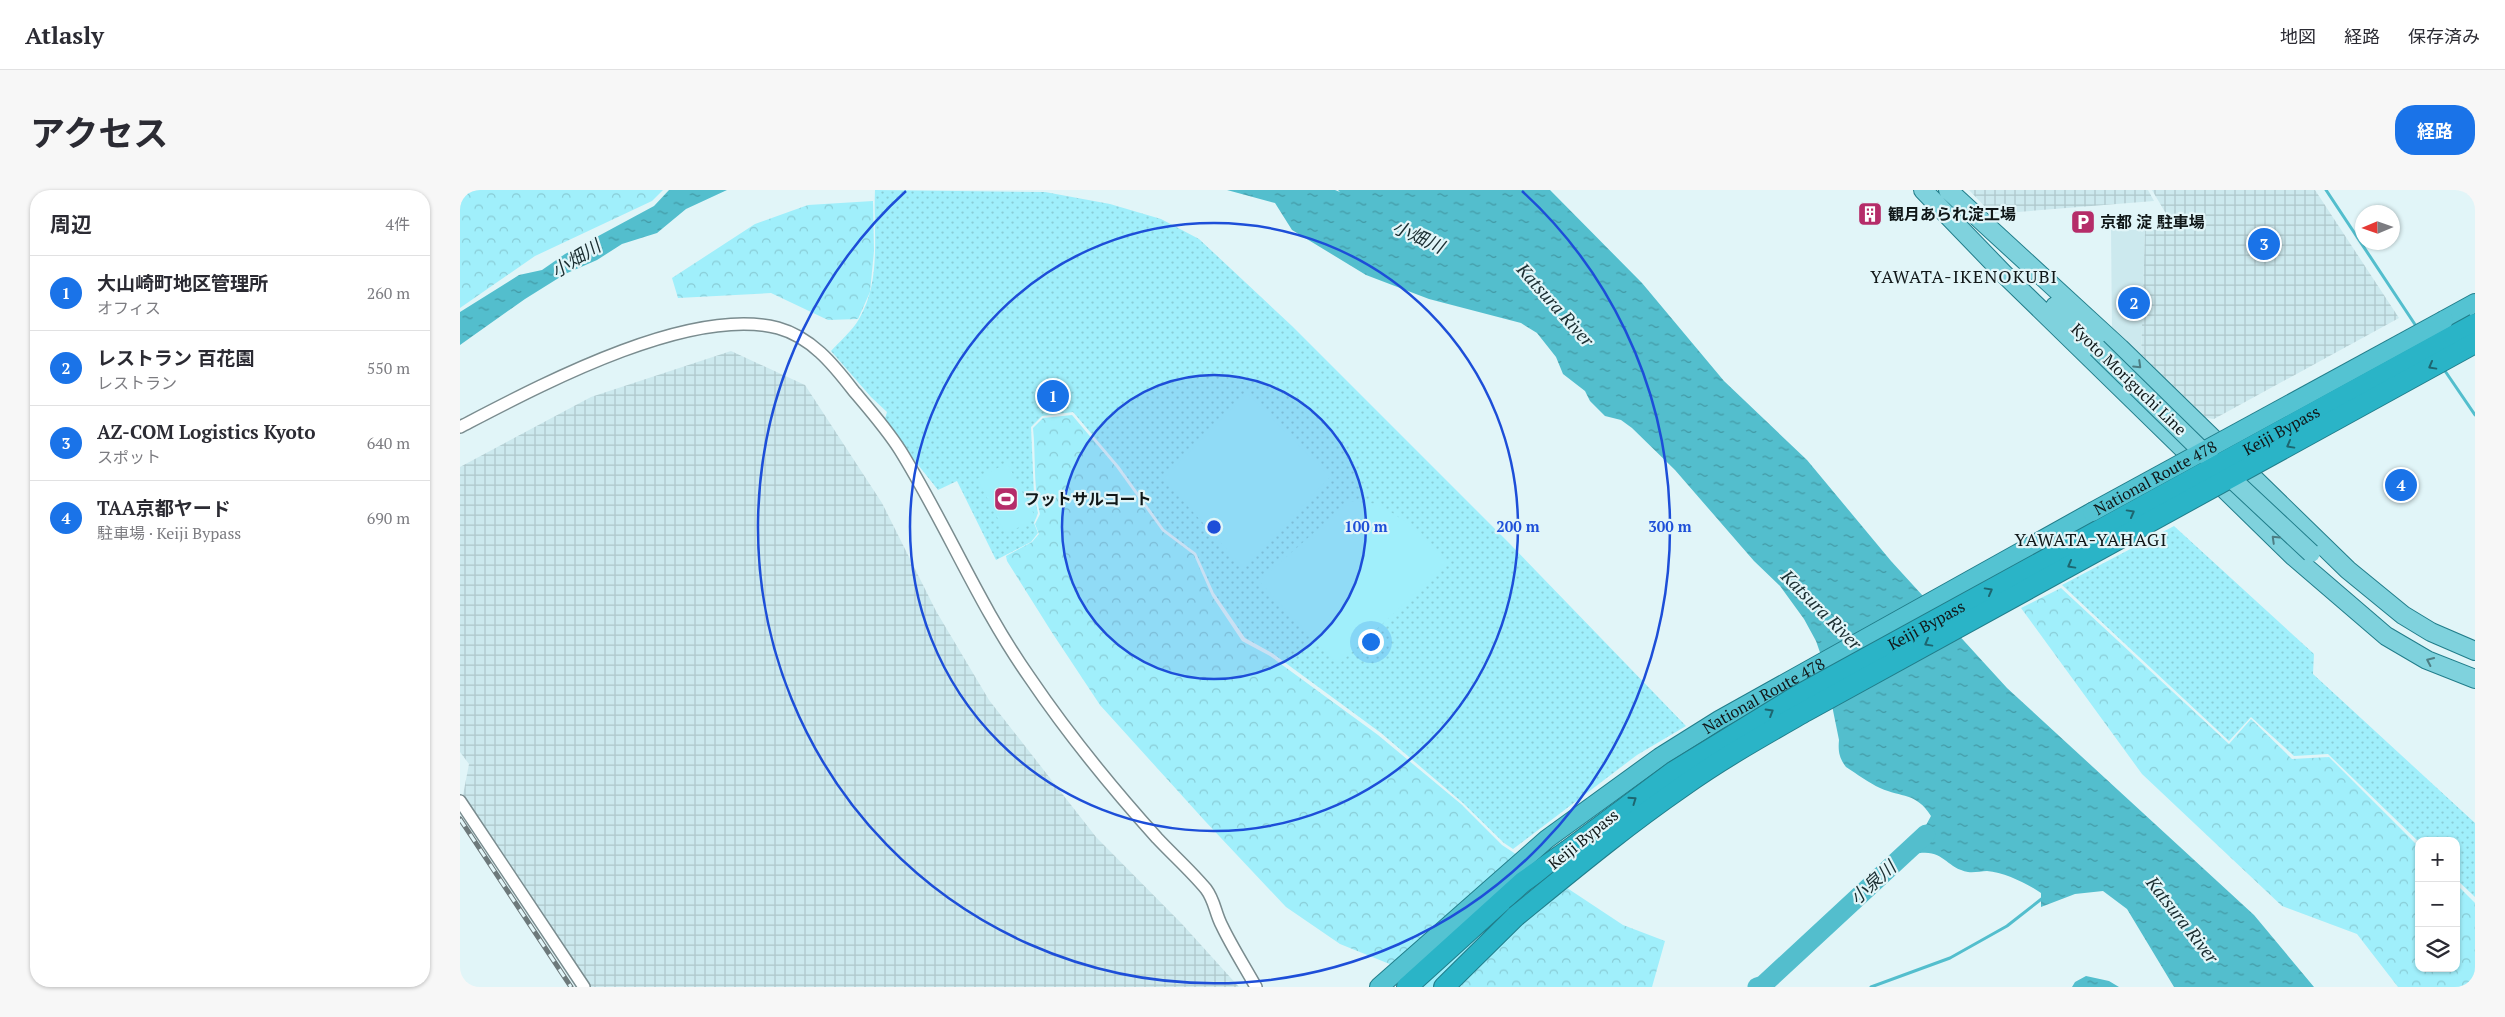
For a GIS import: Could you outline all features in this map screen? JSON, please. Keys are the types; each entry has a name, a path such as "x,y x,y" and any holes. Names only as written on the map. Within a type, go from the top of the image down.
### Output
{"highway":[{"name":"National Route 478","path":"1379,987 1547,839 1660,757 1797,676 2475,303"},
{"name":"Keiji Bypass","path":"1419,987 1474,933 1567,851 1673,772 1797,696 2475,324"},
{"name":"Keiji Bypass","path":"1444,987 1516,916 1624,828 1683,786 1740,750 1814,706 2475,343"},
{"path":"1407,987 1523,882 1567,851"},
{"path":"1455,987 1516,916"}],"main road":[{"path":"1923,190 2099,372 2294,557 2386,636 2427,660 2475,679"},
{"name":"Kyoto Moriguchi Line","path":"1935,190 2203,452 2312,544 2367,601 2421,638 2475,663"},
{"path":"1948,190 2120,348 2312,544 2404,615 2430,632 2475,651"}],"street":[{"path":"460,427 554,380 603,359 676,334 722,324 741,323 779,328 796,335 835,364 898,446 926,493 1000,634 1067,729 1158,838 1211,892 1218,918 1256,987"},
{"path":"2099,372 2120,348"},
{"path":"2294,557 2312,544"},
{"path":"460,801 584,987"}],"shaded area":[{"path":"1969,190 2148,190 2154,201 1992,214"},
{"path":"2152,190 2315,190 2399,318 2214,419 2200,417 2141,358 2145,230 2175,229"},
{"path":"2111,230 2145,230 2141,358 2112,330"},
{"path":"731,351 805,385 882,503 936,611 989,700 1096,837 1182,924 1239,987 590,987 463,795 469,764 460,752 460,467 591,397"}],"green space":[{"path":"460,190 663,190 652,201 535,256 460,308"},
{"path":"875,190 1045,192 1110,204 1161,219 1199,239 1292,326 1509,543 1686,726 1637,755 1513,849 1504,843 1463,803 1381,733 1272,653 1245,638 1214,593 1196,553 1164,529 1119,466 1073,412 1042,416 1031,427 1034,495 1038,513 1034,523 1038,533 1031,542 996,560 957,481 938,490 884,422 887,412 871,397 831,351 859,319 871,288 875,256"},
{"path":"873,201 874,251 870,292 858,319 828,320 771,293 678,298 672,278 755,224 808,205"},
{"path":"1247,393 1330,477 1244,568 1163,479"},
{"path":"1072,415 1116,467 1162,531 1194,555 1212,596 1242,641 1270,656 1378,735 1461,804 1502,845 1623,925 1665,941 1652,987 1414,987 1397,967 1340,944 1286,907 1100,705 1007,561 1006,556 1032,542 1039,534 1035,524 1040,514 1036,493 1033,428 1043,418"},
{"name":"フットサルコート","path":"1007,463 1036,518 1006,534 977,479"},
{"path":"1350,501 1379,504 1419,531 1448,563 1338,665 1259,581"},
{"path":"2174,526 2314,654 2313,674 2475,823 2475,897 2460,883 2460,837 2415,838 2328,754 2294,756 2251,717 2229,741 2062,585"},
{"path":"2061,588 2229,744 2251,719 2292,759 2329,757 2415,843 2415,972 2460,972 2460,888 2475,903 2475,987 2398,987 2357,934 2282,906 2142,774 2021,608"}],"water":[{"name":"小畑川","path":"669,190 727,190 686,209 657,233 622,244 597,260 565,274 525,299 460,345 460,312 519,275 542,270 565,254 654,206"},
{"path":"1227,190 1335,190 1340,192 1338,190 1550,190 1642,283 1724,381 1807,460 1891,561 2007,688 2254,915 2314,987 2174,987 2127,909 2103,891 2075,894 2041,907 2041,893 2023,882 2008,876 1987,871 1970,872 1960,870 1937,855 1930,853 1911,855 1904,846 1925,827 1931,816 1914,799 1876,786 1846,767 1842,761 1823,661 1816,641 1804,619 1780,586 1754,561 1675,470 1632,428 1621,420 1605,416 1590,401 1585,391 1563,374 1556,357 1537,333 1521,323 1429,299 1366,275 1292,230 1275,203"},
{"path":"2086,976 2109,981 2119,987 2072,987 2075,982"}],"waterway":[{"path":"2326,190 2418,329"},
{"path":"2443,368 2475,415"},
{"name":"小泉川","path":"1757,987 1763,985 1926,834"},
{"path":"1871,987 1950,958 2007,926 2044,897"}],"railway":[{"path":"460,819 571,987"}],"place":[{"name":"観月あられ淀工場","path":"1870,214"},
{"name":"京都 淀 駐車場","path":"2083,222"},
{"name":"AZ-COM Logistics Kyoto","path":"2264,244"},
{"name":"レストラン 百花園","path":"2134,303"},
{"name":"大山崎町地区管理所","path":"1053,396"},
{"name":"TAA京都ヤード","path":"2401,485"},
{"name":"フットサルコート","path":"1006,499"}],"district":[{"name":"YAWATA-IKENOKUBI","path":"1964,277"},
{"name":"YAWATA-YAHAGI","path":"2091,540"}],"water label":[{"name":"Katsura River","path":"1555,305"},
{"name":"Katsura River","path":"1821,610"},
{"name":"Katsura River","path":"2182,920"}]}
